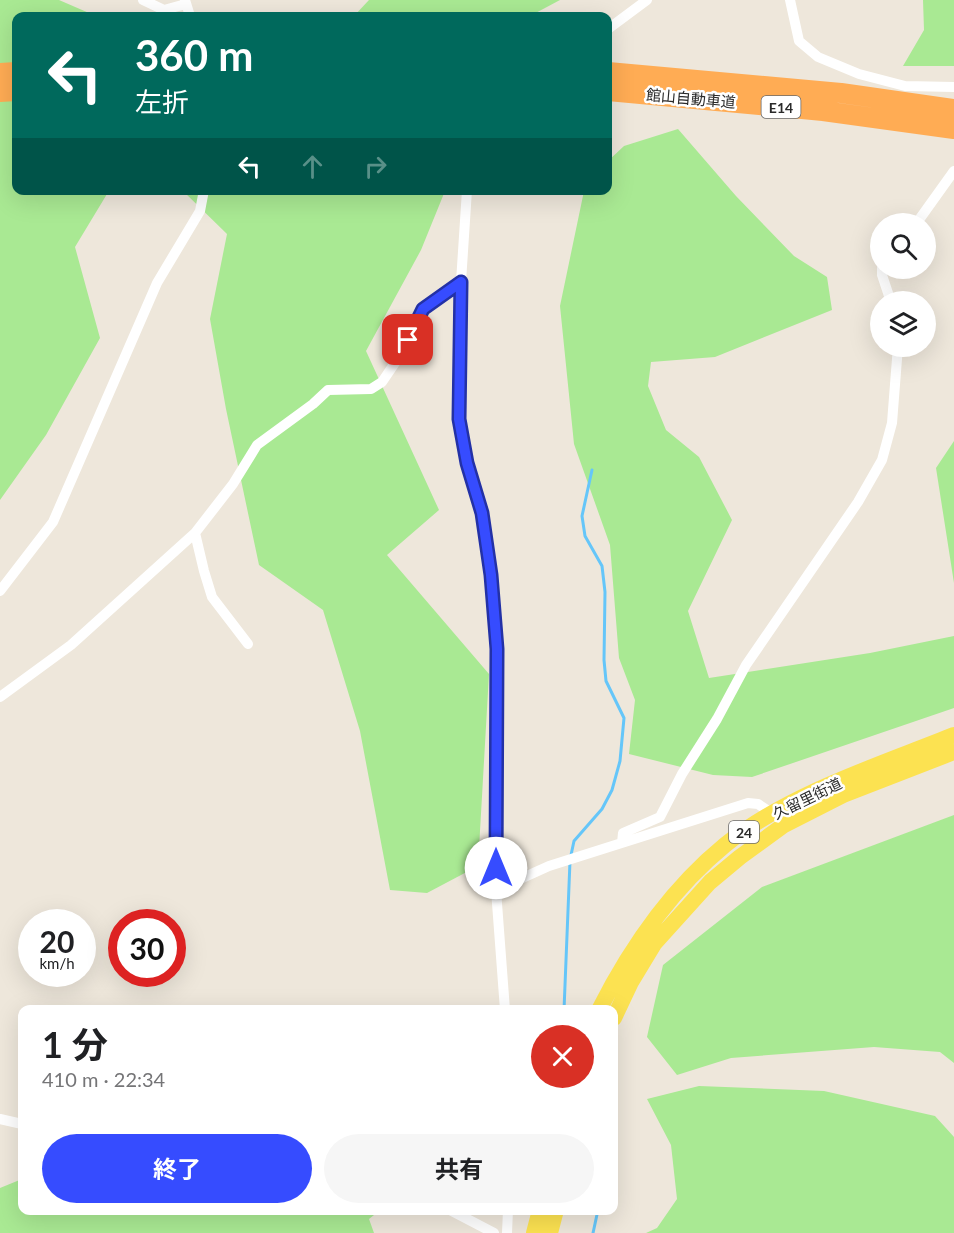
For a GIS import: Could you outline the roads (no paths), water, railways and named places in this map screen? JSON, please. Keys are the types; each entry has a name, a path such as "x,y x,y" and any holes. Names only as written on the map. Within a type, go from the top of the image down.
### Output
{"highway":[{"name":"館山自動車道","path":"612,72 841,93 954,109"},
{"name":"館山自動車道","path":"612,91 823,111 954,129"}],"main road":[{"name":"久留里街道","path":"601,1005 616,975 641,936 669,899 727,844 773,814 832,784 954,735"},
{"name":"久留里街道","path":"618,1010 631,982 654,944 710,882 740,857 784,825 843,795 954,752"},
{"path":"534,1233 539,1215"},
{"path":"550,1233 555,1215"}],"street":[{"path":"143,0 164,10 185,2"},
{"path":"790,0 799,41 818,57 860,74 905,86 954,87"},
{"path":"612,26 644,1"},
{"path":"924,213 954,171"},
{"path":"0,591 53,522 157,284 200,211 203,195"},
{"path":"467,195 461,282 459,419 467,463 482,513 491,575 497,649 496,890 505,1005"},
{"path":"0,697 71,645 195,533 233,484 257,446 328,390 371,390 382,382 401,354 423,309 461,282"},
{"path":"622,843 622,833 660,818 682,774 717,719 746,665 858,502 882,460 892,423 897,357"},
{"path":"195,533 212,597 248,644"},
{"path":"496,890 549,866 748,803 758,804 773,814"},
{"path":"0,1119 18,1123"},
{"path":"460,1215 494,1233"},
{"path":"507,1233 508,1215"}],"waterway":[{"path":"571,855 574,841 602,809 612,790 620,761 624,718 606,681 605,592 602,566 585,536 582,516 592,470"},
{"path":"564,1005 570,861"},
{"path":"593,1233 597,1215"}]}
